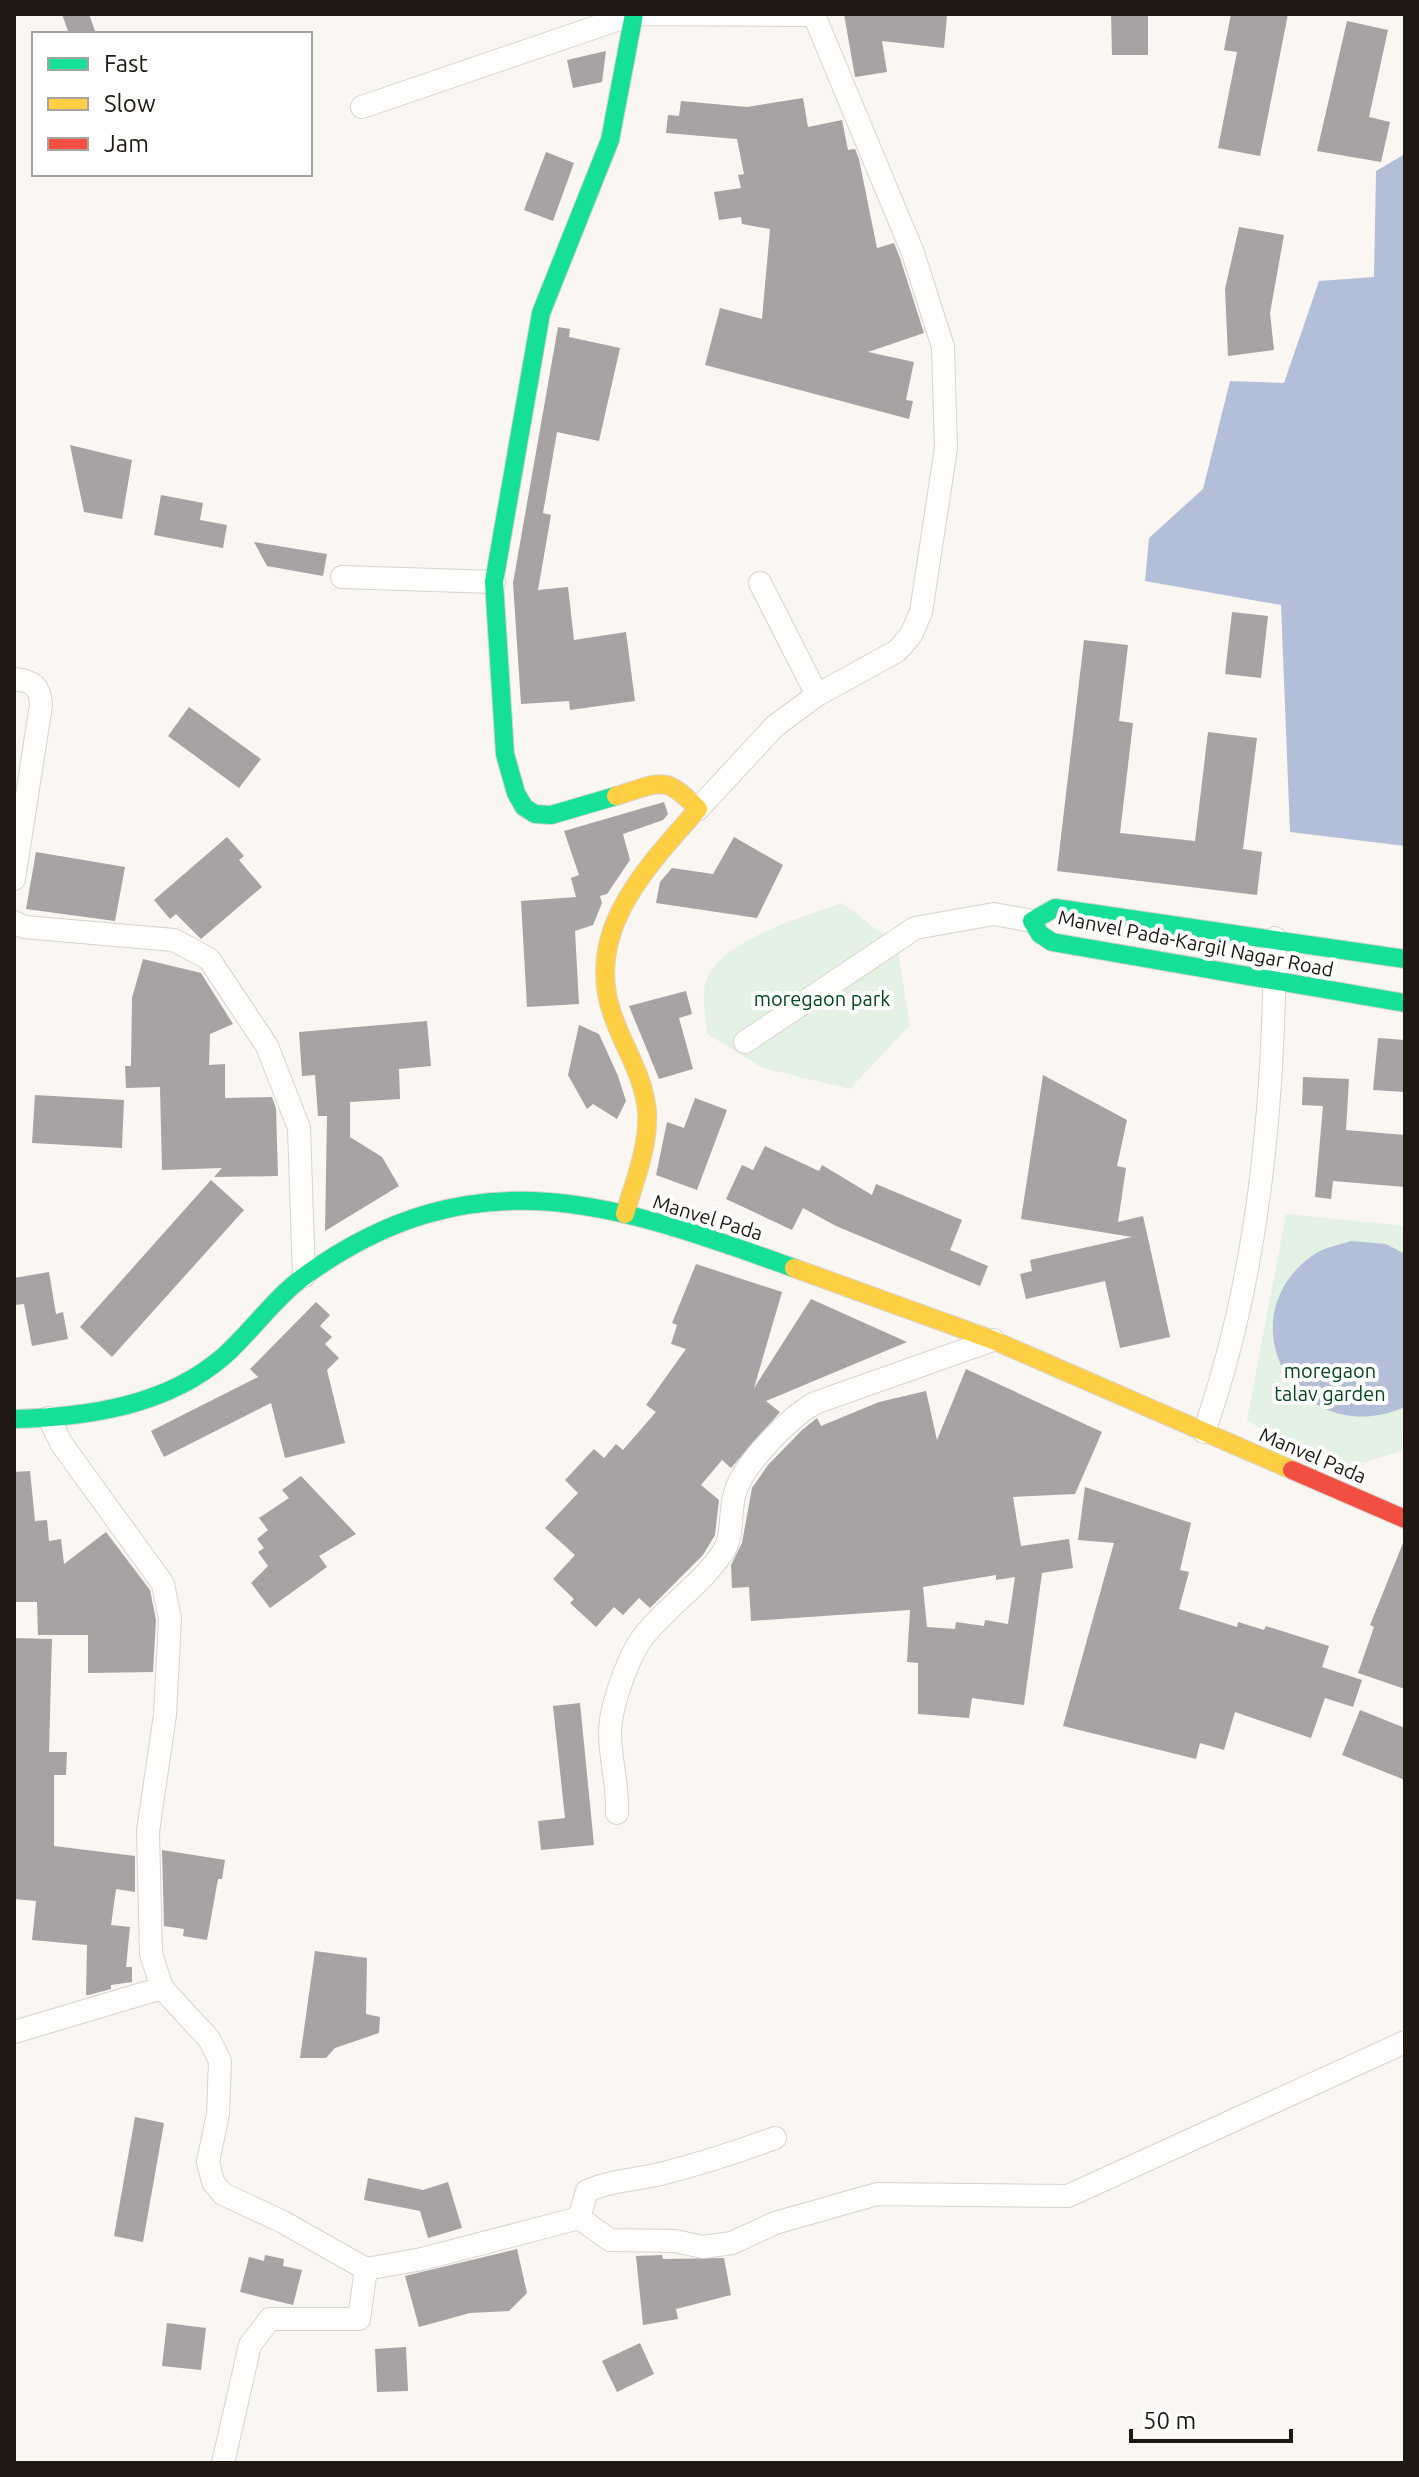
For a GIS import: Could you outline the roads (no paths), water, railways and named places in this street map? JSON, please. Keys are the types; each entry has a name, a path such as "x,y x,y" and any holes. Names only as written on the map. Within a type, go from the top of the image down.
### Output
{"street":[{"path":"362,107 634,14 814,15 913,253 943,347 946,448 921,612 911,635 897,651 817,695 775,726 698,809 625,895 610,930 604,966 607,998 643,1090 647,1115 645,1138 625,1214"},
{"path":"634,14 610,140 541,313 494,582 505,754 516,793 524,807 535,814 551,815 665,782 676,786 698,809"},
{"path":"342,577 494,582"},
{"path":"760,583 817,695"},
{"path":"14,679 33,683 40,690 41,705 14,879"},
{"name":"Manvel Pada-Kargil Nagar Road","path":"1405,959 1055,908 1032,921 1040,934 1052,942 1405,1003"},
{"path":"745,1042 915,928 994,914 1032,921"},
{"path":"14,922 24,927 174,940 209,959 267,1046 299,1128 304,1276"},
{"path":"1204,1432 1222,1381 1259,1210 1275,982 1275,938"},
{"name":"Manvel Pada","path":"14,1419 49,1418 140,1402 173,1391 198,1377 304,1276 384,1227 476,1201 508,1199 595,1205 719,1241 993,1340 1405,1519"},
{"path":"617,1813 618,1794 609,1730 613,1709 640,1641 686,1597 725,1550 735,1492 743,1473 798,1413 815,1403 993,1340"},
{"path":"49,1418 61,1443 163,1584 169,1603 165,1715 148,1831 151,1954 162,1988 209,2039 220,2061 218,2114 208,2162 213,2182 223,2194 283,2222 366,2269 422,2259 579,2218 610,2240 675,2241 703,2247 732,2243 775,2223 877,2194 1068,2196 1405,2042"},
{"path":"14,2032 162,1988"},
{"path":"579,2218 587,2191 611,2180 647,2177 702,2163 775,2138"},
{"path":"223,2463 250,2345 270,2319 359,2319 366,2269"}],"water":[{"path":"1405,154 1405,846 1290,832 1281,605 1145,581 1149,538 1203,489 1230,381 1284,383 1319,281 1374,277 1376,171"},
{"path":"1351,1241 1386,1244 1405,1254 1405,1407 1366,1416 1332,1412 1304,1396 1284,1371 1274,1342 1275,1310 1288,1280 1316,1253"}],"park label":[{"name":"moregaon park","path":"822,998"},
{"name":"moregaon talav garden","path":"1330,1382"}]}
